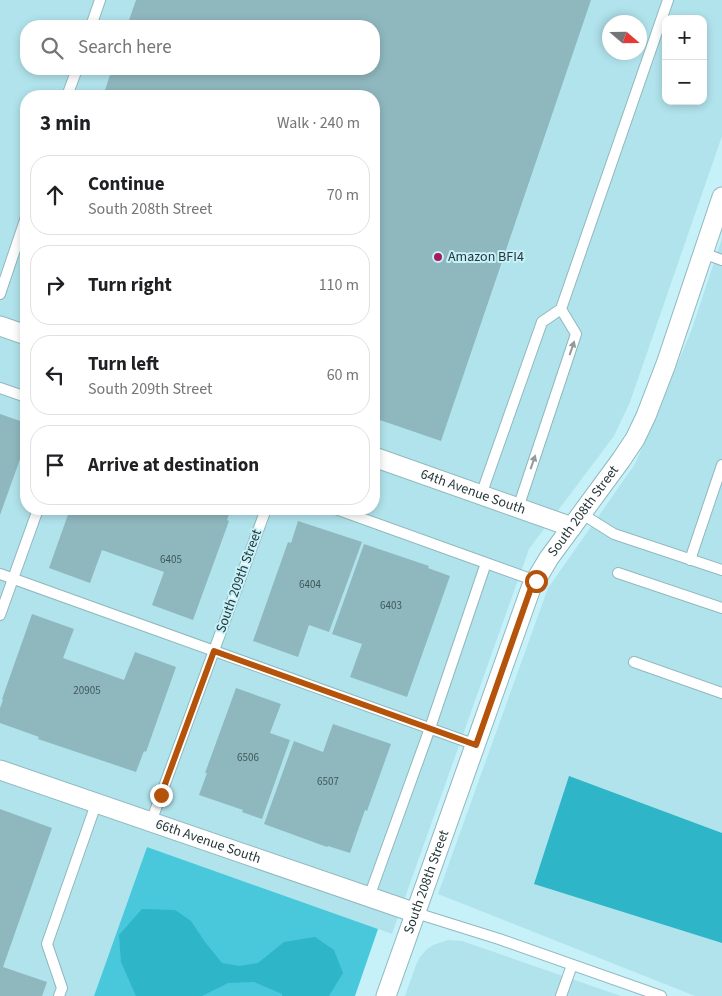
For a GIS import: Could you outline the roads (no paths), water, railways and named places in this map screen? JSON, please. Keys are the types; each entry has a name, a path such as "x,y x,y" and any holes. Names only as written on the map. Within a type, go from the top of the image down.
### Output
{"street":[{"name":"South 208th Street","path":"386,996 531,588 549,558 635,439 666,364 722,197"},
{"path":"0,326 20,333"},
{"name":"64th Avenue South","path":"380,460 518,508 577,521"},
{"name":"66th Avenue South","path":"0,770 416,913"}],"lane":[{"path":"93,20 100,0"},
{"path":"481,495 542,322 561,310 668,0"},
{"path":"70,90 75,75"},
{"path":"0,294 4,272 20,232"},
{"path":"703,253 722,260"},
{"path":"518,508 576,334 561,310"},
{"path":"0,388 20,396"},
{"path":"690,560 722,466"},
{"path":"0,614 36,515"},
{"name":"South 209th Street","path":"151,822 264,515"},
{"path":"353,515 536,581"},
{"path":"577,521 722,570"},
{"path":"369,898 430,728 486,563"},
{"path":"618,573 722,608"},
{"path":"0,574 476,745"},
{"path":"634,662 722,693"},
{"path":"59,996 62,988 47,944 96,804"},
{"path":"416,913 498,939 661,996"},
{"path":"561,996 572,965"}],"place":[{"name":"Amazon BFI4","path":"438,257"}]}
